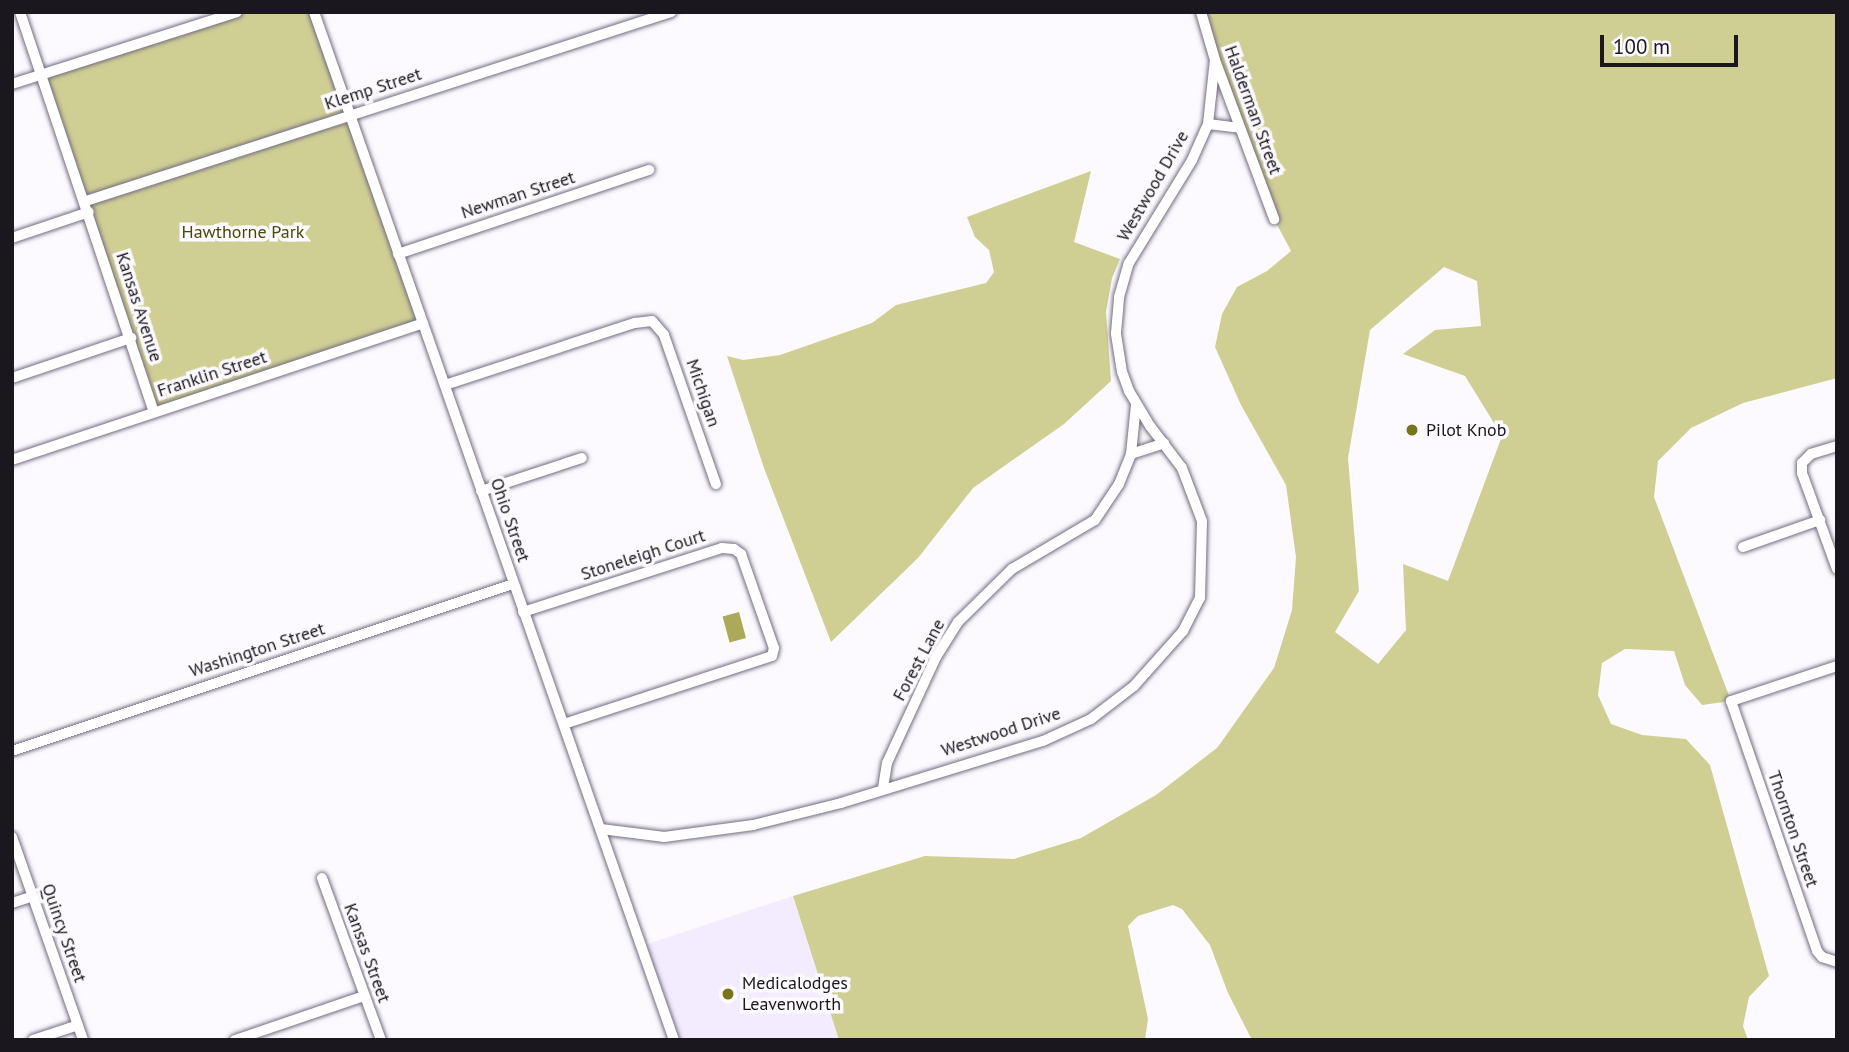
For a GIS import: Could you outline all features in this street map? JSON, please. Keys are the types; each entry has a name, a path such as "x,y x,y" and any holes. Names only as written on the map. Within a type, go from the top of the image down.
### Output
{"street":[{"name":"Kansas Avenue","path":"20,12 154,412"},
{"path":"12,84 237,12"},
{"name":"Ohio Street","path":"314,12 601,829 671,1039"},
{"name":"Klemp Street","path":"12,238 87,207 349,115 671,12"},
{"name":"Halderman Street","path":"1201,12 1214,60 1274,219"},
{"name":"Westwood Drive","path":"601,829 664,837 701,834 841,803 1043,741 1091,719 1134,686 1183,631 1200,598 1202,521 1193,489 1136,405 1122,372 1116,333 1119,297 1129,262 1192,160 1208,124 1214,60"},
{"path":"1208,124 1240,128"},
{"name":"Newman Street","path":"398,254 649,170"},
{"name":"Michigan","path":"445,385 647,321 658,326 664,335 716,484"},
{"name":"Franklin Street","path":"12,460 422,323"},
{"path":"12,378 131,338"},
{"name":"Forest Lane","path":"883,788 887,763 936,657 958,622 1012,569 1095,520 1119,484 1131,454 1136,405"},
{"path":"1131,454 1164,443"},
{"path":"1837,446 1811,454 1802,463 1802,473 1837,569"},
{"path":"481,491 582,458"},
{"path":"1743,547 1820,520"},
{"name":"Stoneleigh Court","path":"523,612 722,548 734,549 741,554 774,648 772,656 564,724"},
{"name":"Washington Street","path":"12,751 513,584"},
{"name":"Thornton Street","path":"1834,961 1816,951 1731,701 1837,666"},
{"name":"Quincy Street","path":"12,837 83,1040"},
{"name":"Kansas Street","path":"321,878 381,1040"},
{"path":"12,903 33,896"},
{"path":"235,1040 365,996"},
{"path":"33,1040 78,1025"}],"shaded area":[{"path":"739,612 746,638 730,642 723,616"},
{"path":"793,896 839,1040 674,1040 641,946"}],"green space":[{"name":"Hawthorne Park","path":"237,12 314,12 423,323 154,412 42,74"},
{"path":"1201,12 1837,12 1837,378 1743,403 1691,428 1658,461 1654,497 1731,701 1702,705 1685,685 1674,651 1625,649 1602,663 1598,695 1611,724 1642,735 1686,739 1710,765 1769,976 1749,997 1743,1026 1748,1040 1252,1040 1228,993 1210,945 1182,909 1173,905 1138,916 1128,926 1148,1019 1145,1040 839,1040 793,896 925,856 1014,859 1081,838 1156,795 1217,748 1274,668 1292,610 1296,557 1286,485 1241,405 1215,347 1222,314 1237,287 1267,271 1291,251 1274,219","holes":["1444,267 1477,281 1481,326 1435,330 1403,354 1465,376 1502,436 1448,581 1403,564 1406,630 1378,664 1335,632 1359,591 1348,458 1370,330"]},
{"path":"1091,171 1074,242 1120,259 1112,278 1106,312 1111,381 1064,424 973,488 918,558 831,642 764,468 727,356 743,360 780,355 872,323 896,305 986,283 994,272 989,250 975,237 967,217"}],"place":[{"name":"Pilot Knob","path":"1412,430"},
{"name":"Medicalodges Leavenworth","path":"728,994"}]}
